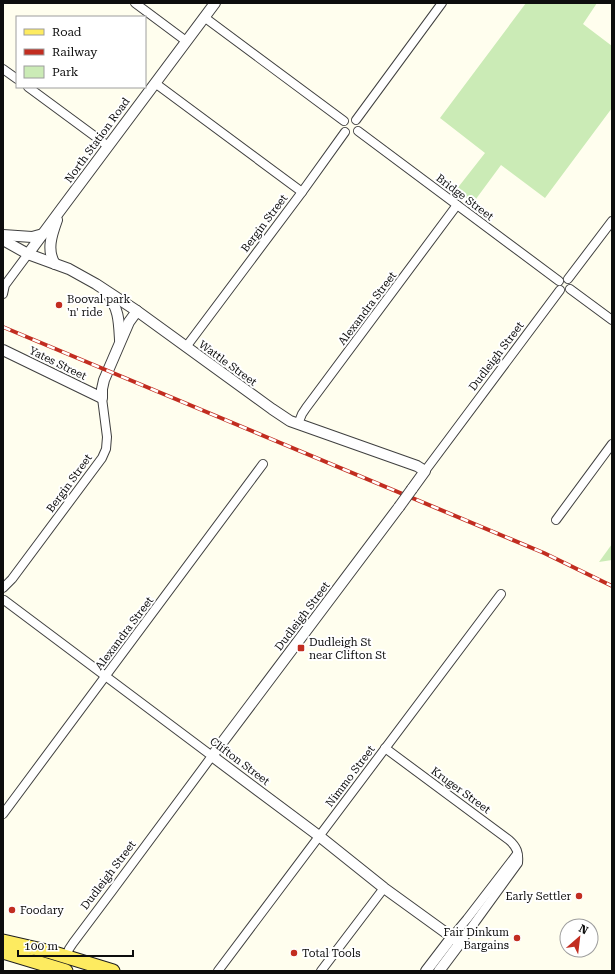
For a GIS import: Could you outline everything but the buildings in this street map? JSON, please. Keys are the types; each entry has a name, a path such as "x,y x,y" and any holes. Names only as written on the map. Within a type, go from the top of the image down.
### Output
{"main road":[{"path":"3,941 40,949 113,971"},
{"path":"3,952 66,971"}],"street":[{"path":"135,3 186,41"},
{"name":"North Station Road","path":"3,294 5,285 214,3"},
{"path":"356,120 442,3"},
{"path":"204,17 344,122"},
{"path":"3,69 16,78"},
{"path":"155,83 302,192"},
{"path":"29,88 108,146"},
{"path":"350,118 356,120 359,125 358,131 348,134 343,127 344,122 350,118"},
{"name":"Bridge Street","path":"358,131 559,281"},
{"name":"Bergin Street","path":"186,347 346,132"},
{"name":"Alexandra Street","path":"298,424 306,408 457,206"},
{"path":"54,264 50,252 52,236 59,212"},
{"path":"568,279 612,221"},
{"path":"3,235 32,237 43,234"},
{"name":"Wattle Street","path":"3,240 28,254 68,269 105,290 137,311 283,418 417,466 425,471"},
{"path":"568,279 563,278 559,281 557,286 560,290 565,292 570,289"},
{"path":"568,279 571,285 570,289"},
{"path":"570,289 612,320"},
{"path":"105,290 116,307 119,320 120,342"},
{"name":"Dudleigh Street","path":"66,957 72,943 560,290"},
{"name":"Bergin Street","path":"3,588 12,579 102,458 106,449 107,436 102,398 104,380 129,322 137,311"},
{"name":"Yates Street","path":"3,350 102,398"},
{"path":"556,520 612,444"},
{"name":"Alexandra Street","path":"3,814 263,464"},
{"path":"3,588 6,594 6,597 3,600"},
{"name":"Nimmo Street","path":"218,971 501,594"},
{"name":"Clifton Street","path":"3,600 319,836 384,888 456,940"},
{"name":"Kruger Street","path":"385,748 509,840 516,846 518,854 467,920 439,971"},
{"path":"321,971 384,888"},
{"name":"Kruger Street","path":"426,971 456,940"}],"green space":[{"path":"526,3 597,3 583,24 612,46 612,108 545,198 501,165 473,203 456,190 485,153 440,118"},
{"path":"612,544 612,560 599,562"}],"railway":[{"path":"3,327 544,553 612,586"}],"place":[{"name":"Booval park 'n' ride","path":"59,305"},
{"name":"Dudleigh St near Clifton St","path":"301,648"},
{"name":"Early Settler","path":"579,896"},
{"name":"Foodary","path":"12,910"},
{"name":"Fair Dinkum Bargains","path":"517,938"},
{"name":"Total Tools","path":"294,953"}]}
